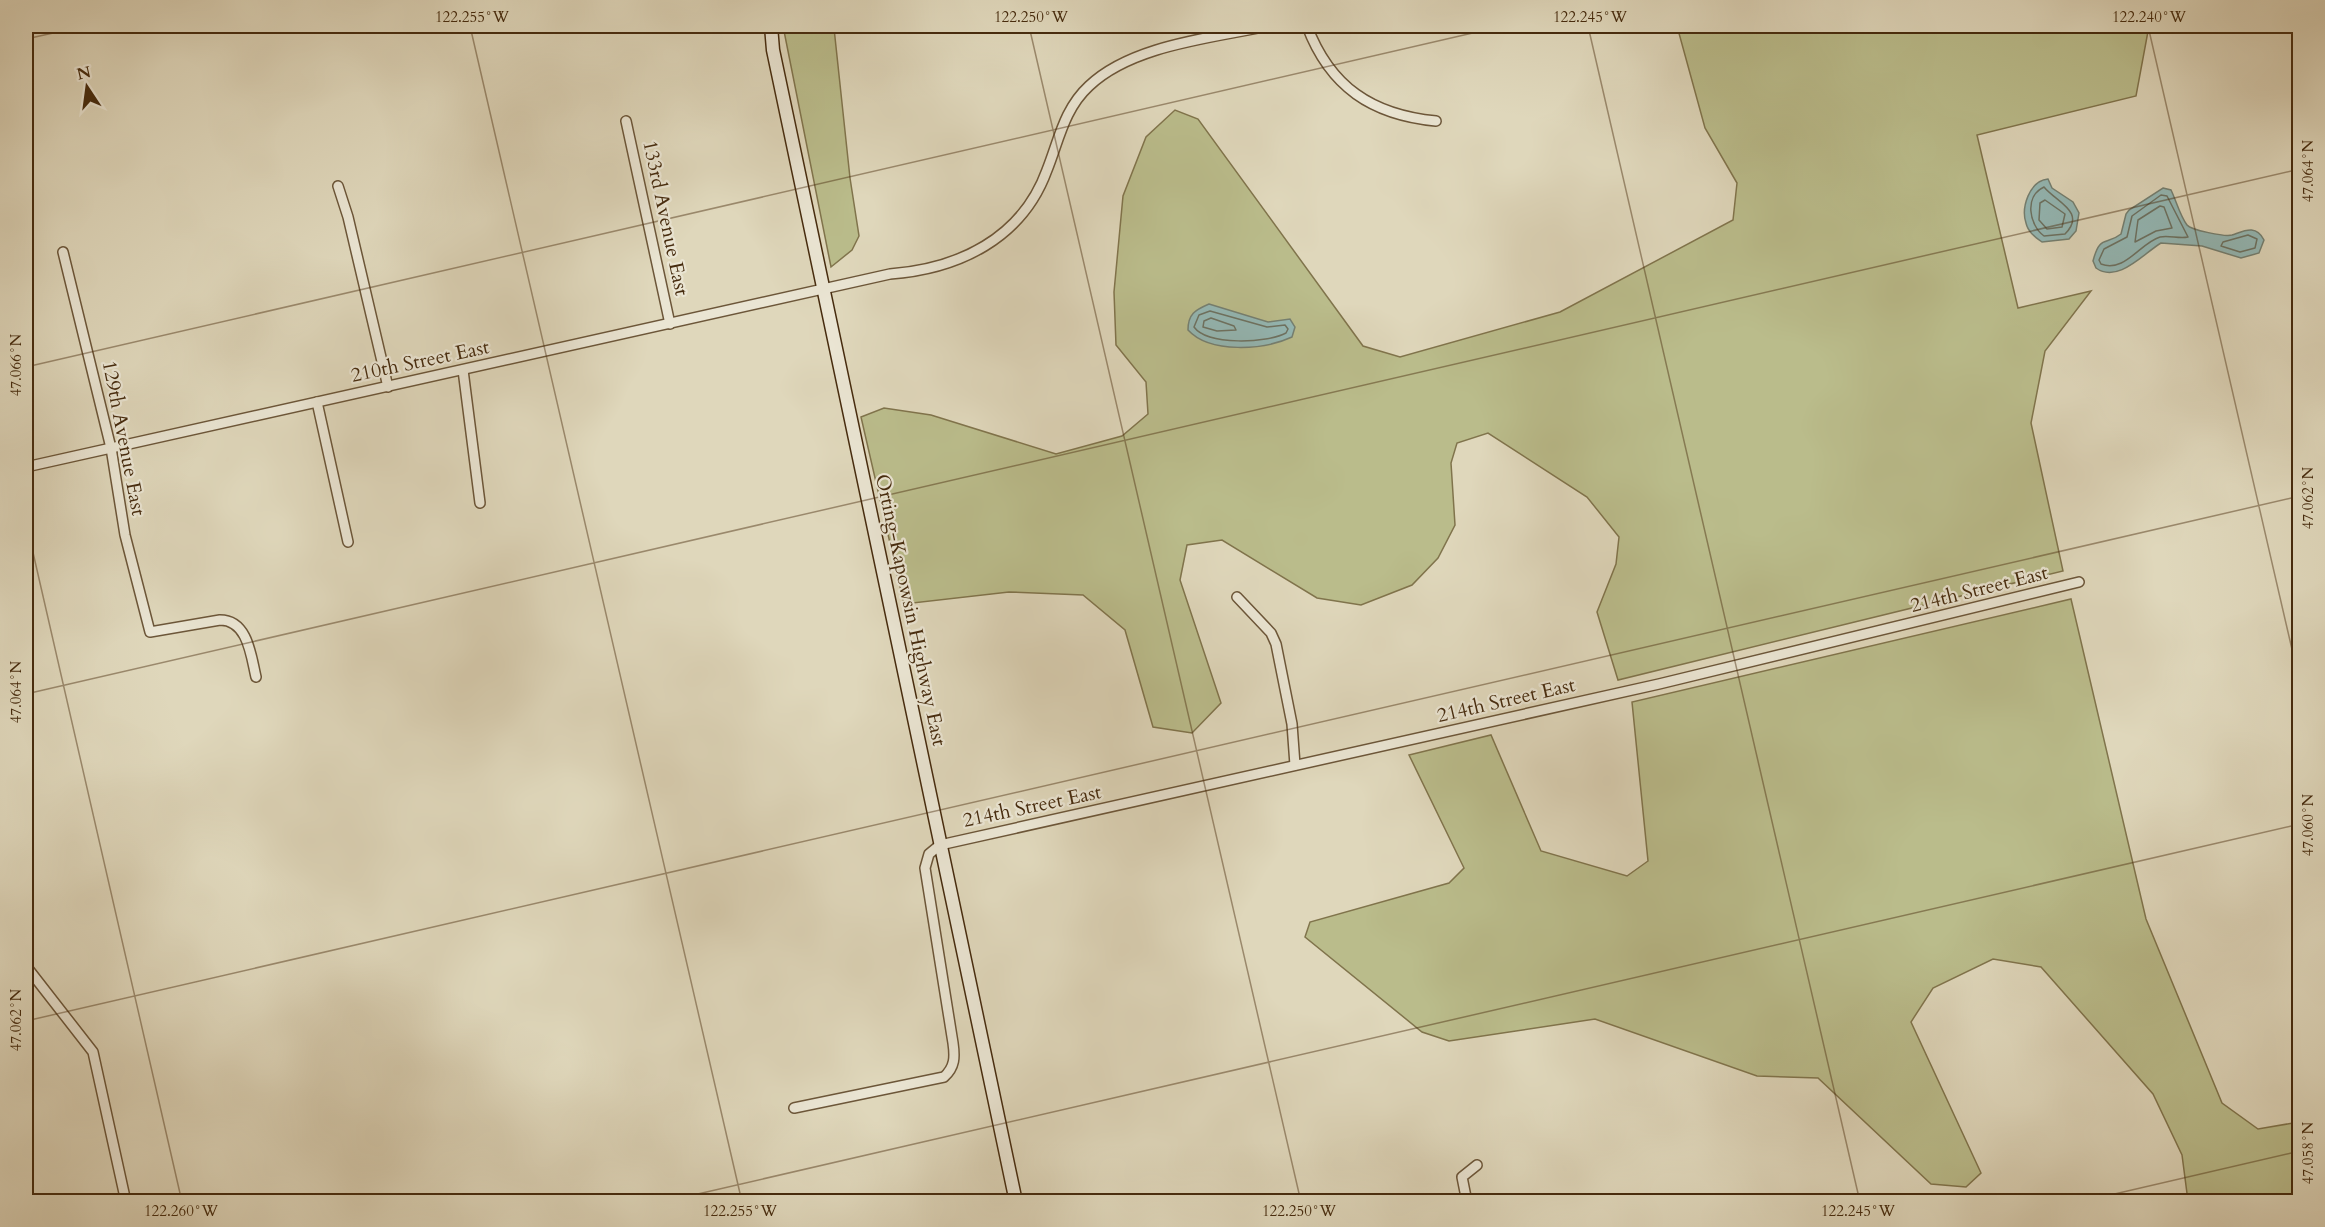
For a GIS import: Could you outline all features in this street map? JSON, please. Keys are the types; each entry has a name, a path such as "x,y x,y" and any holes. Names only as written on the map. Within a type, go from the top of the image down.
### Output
{"main road":[{"name":"Orting-Kapowsin Highway East","path":"771,26 773,50 823,290 1017,1202"}],"street":[{"name":"210th Street East","path":"26,467 890,274 934,269 981,250 1007,230 1033,199 1048,170 1066,116 1075,102 1099,78 1141,55 1268,26"},
{"path":"1307,26 1324,63 1348,89 1385,111 1412,119 1436,121"},
{"name":"133rd Avenue East","path":"626,121 670,324"},
{"path":"338,186 352,230 388,387"},
{"name":"129th Avenue East","path":"63,252 111,448 125,535 150,632 220,620 230,621 246,638 256,677"},
{"path":"463,370 480,503"},
{"path":"316,402 348,542"},
{"name":"214th Street East","path":"940,845 1728,668 2079,582"},
{"path":"1237,597 1271,633 1276,644 1292,724 1295,765"},
{"path":"794,1108 944,1077 951,1070 955,1056 926,868 929,854 940,845"},
{"path":"26,966 93,1052 126,1202"},
{"path":"1467,1202 1461,1178 1477,1165"}],"green space":[{"path":"783,26 839,26 834,28 850,178 859,236 852,250 831,267"},
{"path":"1677,26 2149,26 2136,96 1977,135 2018,308 2091,291 2045,351 2031,423 2063,571 1618,680 1597,612 1616,564 1619,537 1587,497 1488,433 1457,443 1451,463 1455,525 1438,558 1412,585 1361,605 1317,598 1222,540 1187,545 1180,580 1221,703 1192,733 1153,727 1125,630 1083,595 1009,592 904,604 861,417 884,408 931,415 1056,454 1122,436 1148,414 1146,382 1116,345 1114,292 1123,196 1146,137 1175,110 1198,119 1363,346 1400,357 1560,312 1733,220 1737,183 1705,128"},
{"path":"2071,599 2146,919 2222,1103 2258,1129 2299,1122 2299,1201 2188,1201 2182,1155 2153,1094 2041,967 1993,959 1933,988 1911,1022 1981,1173 1966,1187 1931,1184 1818,1078 1757,1076 1595,1019 1449,1041 1422,1032 1305,937 1310,922 1449,883 1464,868 1409,755 1491,735 1541,851 1627,876 1648,861 1632,702"}],"water":[{"path":"2048,179 2052,188 2073,202 2079,213 2076,231 2069,239 2042,242 2032,234 2027,226 2025,210 2028,196 2036,185"},
{"path":"2163,188 2171,190 2187,225 2208,233 2228,235 2254,230 2264,240 2259,253 2241,258 2202,246 2161,243 2122,270 2104,272 2096,268 2093,261 2098,247 2121,234 2129,210"},
{"path":"1209,304 1268,322 1290,319 1295,327 1292,337 1253,347 1210,343 1198,338 1188,330 1189,320 1193,313"}]}
